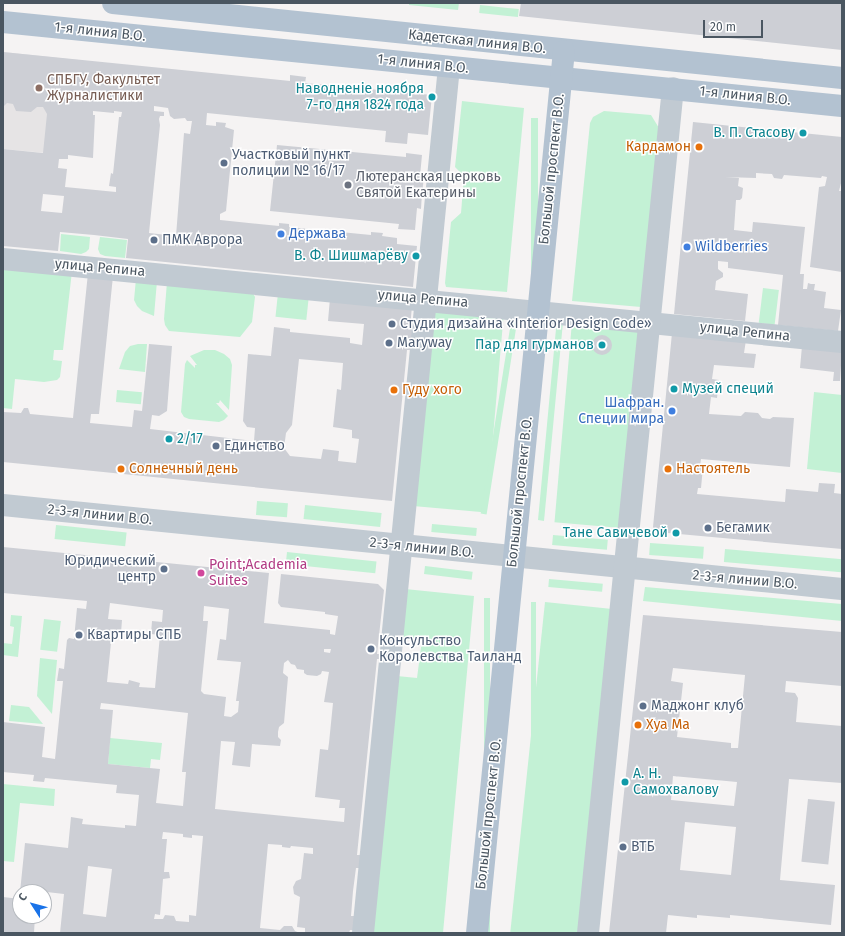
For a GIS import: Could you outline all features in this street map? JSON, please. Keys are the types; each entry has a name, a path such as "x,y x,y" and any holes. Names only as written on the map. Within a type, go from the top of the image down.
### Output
{"main road":[{"name":"Кадетская линия В.О.","path":"113,3 842,78"},
{"name":"1-я линия В.О.","path":"3,22 842,106"},
{"name":"Большой проспект В.О.","path":"477,933 564,50"}],"street":[{"path":"363,933 449,67"},
{"path":"588,933 673,88"},
{"name":"улица Репина","path":"3,259 842,342"},
{"name":"2-3-я линии В.О.","path":"3,505 842,589"}],"shaded area":[{"name":"СПБГУ, Факультет Журналистики","path":"3,52 78,60 68,155 3,149"}],"green space":[{"path":"409,3 459,3 458,10 409,5"},
{"path":"480,5 519,9 518,17 479,13"},
{"path":"462,101 524,108 507,292 446,287 445,283 451,222 461,213 464,176 455,167"},
{"path":"604,111 651,115 659,128 641,307 572,301 590,123 593,117"},
{"path":"531,118 538,118 538,287 531,287"},
{"path":"61,234 90,237 89,249 81,254 60,251"},
{"path":"100,237 127,240 125,258 100,254 98,249"},
{"path":"3,265 72,271 63,350 54,350 53,360 62,361 60,377 57,380 44,382 15,379 12,409 3,408"},
{"path":"136,279 157,281 154,316 142,311 134,300"},
{"path":"167,282 253,293 255,297 252,322 240,337 169,331 165,325 164,319"},
{"path":"763,288 779,290 775,325 759,323"},
{"path":"278,293 309,296 306,320 275,317"},
{"path":"433,308 504,314 486,512 416,506"},
{"path":"511,322 517,323 487,515 481,514"},
{"path":"563,322 544,521 538,520 556,329 560,323"},
{"path":"572,322 642,328 624,528 554,522"},
{"path":"147,344 145,372 119,369 125,352 130,346"},
{"path":"204,350 215,350 224,354 230,359 232,365 229,410 220,400 219,403 216,403 228,416 219,422 189,419 184,417 181,412 185,364 187,360 195,368 195,365 197,365 190,356"},
{"path":"117,390 142,392 141,404 116,402"},
{"path":"814,392 842,395 842,473 807,469"},
{"path":"257,501 288,503 287,517 256,515"},
{"path":"305,505 382,513 380,527 304,519"},
{"path":"432,524 477,528 476,536 431,532"},
{"path":"56,525 127,532 125,546 55,539"},
{"path":"553,535 608,540 607,550 552,545"},
{"path":"650,543 704,547 703,559 649,555"},
{"path":"725,549 842,559 841,572 724,562"},
{"path":"287,552 377,561 375,573 286,564"},
{"path":"425,566 473,572 472,580 424,574"},
{"path":"549,579 603,584 602,592 548,587"},
{"path":"645,587 842,604 842,621 643,601"},
{"path":"405,589 474,596 443,933 371,933 397,676 417,678 422,640 401,637"},
{"path":"484,598 490,598 490,933 484,933"},
{"path":"531,602 536,602 536,933 531,933"},
{"path":"545,602 615,609 581,933 510,932"},
{"path":"11,615 22,616 18,657 3,655 3,643 12,644 14,627 10,626"},
{"path":"44,619 61,621 57,652 40,650"},
{"path":"40,658 57,660 52,714 37,696"},
{"path":"11,705 29,707 43,724 9,721"},
{"path":"110,738 162,743 160,760 151,759 150,768 108,764"},
{"path":"3,784 55,789 54,806 20,803 14,862 3,861"}],"building":[{"path":"521,3 842,3 842,50 519,16"},
{"path":"3,52 290,81 290,75 306,77 305,83 432,95 428,135 408,133 407,144 385,142 386,131 207,113 206,125 216,126 216,122 226,123 225,127 234,130 226,211 220,214 220,220 279,226 279,223 289,224 289,227 371,235 371,232 383,233 382,236 397,238 397,244 417,246 413,287 126,258 128,239 94,235 60,232 58,251 3,246 3,149 43,153 47,114 43,107 37,107 31,112 16,111 13,104 7,103 3,107","holes":["154,106 168,108 170,116 174,119 185,118 187,121 192,121 190,134 184,133 176,236 149,233 160,125 159,119 160,116 164,116 164,112 154,111","93,111 114,113 114,111 122,112 121,117 119,117 113,174 111,173 109,186 116,187 116,192 65,187 67,169 58,168 59,159 68,159 68,155 93,158 95,115 93,115","43,194 64,196 62,213 41,211"]},
{"path":"693,122 842,137 842,179 839,191 842,191 842,272 810,267 819,187 825,186 827,177 822,176 821,178 784,175 782,179 774,178 772,174 756,173 756,178 725,177 739,178 738,186 743,188 742,198 740,200 736,200 734,230 752,232 753,222 805,227 800,274 804,274 803,289 807,289 808,283 815,284 814,290 826,292 824,308 841,310 838,331 778,325 783,275 728,268 728,262 718,261 718,269 723,273 723,277 716,281 715,290 748,294 745,321 674,314"},
{"name":"Лютеранская церковь Святой Екатерины","path":"277,145 406,157 406,153 422,155 420,176 424,177 421,209 417,208 415,230 398,229 399,224 270,211"},
{"path":"88,273 113,276 99,414 91,414 90,423 132,427 134,410 142,411 149,344 172,346 167,411 159,416 152,415 150,429 254,441 255,428 247,427 243,421 248,354 271,356 274,327 290,329 290,332 350,338 350,343 362,345 364,324 328,321 330,298 412,306 410,328 414,329 412,350 407,350 392,501 3,462 3,412 21,413 24,408 28,408 30,414 73,418","holes":["299,359 343,363 341,390 337,389 333,427 352,430 352,438 359,439 356,463 338,461 339,451 323,449 321,459 290,456 284,448 286,433 292,425"]},
{"path":"672,333 746,340 744,353 756,354 754,368 714,365 712,379 719,380 717,398 711,397 709,414 741,416 745,412 758,413 762,418 770,419 773,417 794,418 790,467 701,459 700,467 703,467 701,488 698,488 697,494 785,502 786,489 818,492 819,483 835,484 834,493 842,494 842,549 657,532 653,527"},
{"name":"Пар для гурманов","path":"602,335 609,338 612,345 609,352 602,355 595,352 592,345 595,338"},
{"path":"802,346 842,350 840,381 833,381 834,372 800,368"},
{"path":"3,547 269,573 264,623 330,630 330,634 335,635 338,616 325,614 325,612 281,607 278,603 281,574 378,584 384,590 377,654 382,654 382,659 377,659 357,855 363,855 362,868 356,868 353,891 351,916 357,916 356,930 350,930 349,933 305,933 305,928 297,927 300,897 294,894 293,887 296,881 301,879 304,853 313,854 313,848 291,846 290,848 282,847 282,845 268,844 260,928 280,930 284,926 292,926 295,931 300,933 60,933 64,894 52,893 52,884 21,884 25,843 68,848 71,817 83,819 82,824 125,828 125,825 136,826 139,795 116,793 117,785 45,778 44,782 33,781 34,775 3,772 3,722 45,727 42,757 55,759 63,681 57,681 59,668 64,669 67,640 69,638 74,639 77,608 86,609 87,601 3,593","holes":["110,603 163,610 162,622 152,621 151,634 160,635 155,688 139,687 140,683 129,680 128,684 107,682 112,633 121,633 122,620 108,619","204,606 229,609 226,640 220,639 217,660 241,662 236,701 239,701 238,712 231,717 224,716 226,697 204,694 201,691 208,621 203,621","324,649 331,649 330,653 324,652","288,660 291,664 295,665 297,669 304,670 304,673 307,675 317,676 321,674 322,671 329,672 324,702 333,703 329,743 328,750 320,749 315,797 340,800 339,808 345,808 344,822 215,809 221,741 235,742 232,765 250,767 252,744 280,746 281,740 278,737 278,732 279,727 284,723 288,677 283,673 284,663","101,703 188,713 182,772 186,772 183,806 156,803 160,769 108,764 113,710 100,709","163,832 183,834 183,837 192,838 192,835 203,836 196,916 189,915 189,922 176,921 174,916 165,915 163,919 154,919 155,914 160,915 163,879 170,878 169,872 164,872 167,839 162,839","88,866 112,869 106,917 83,914"]},
{"path":"643,615 842,632 842,686 786,681 785,692 795,693 798,698 796,722 842,726 842,783 789,779 780,880 835,885 831,925 730,915 730,918 697,915 697,918 668,915 666,933 609,933","holes":["673,668 745,675 738,748 731,748 731,743 677,737 683,683 671,681","673,776 737,782 734,806 671,800","685,822 736,827 731,875 680,870"]},
{"path":"808,799 835,802 828,864 801,862"},
{"path":"3,897 12,898 12,924 35,924 34,933 3,933"}],"place":[{"name":"СПБГУ, Факультет Журналистики","path":"39,88"},
{"name":"Наводненiе ноября 7-го дня 1824 года","path":"432,97"},
{"name":"В. П. Стасову","path":"803,133"},
{"name":"Кардамон","path":"699,147"},
{"name":"Участковый пункт полиции № 16/17","path":"224,163"},
{"name":"Лютеранская церковь Святой Екатерины","path":"348,185"},
{"name":"Держава","path":"281,234"},
{"name":"ПМК Аврора","path":"154,240"},
{"name":"Wildberries","path":"687,247"},
{"name":"В. Ф. Шишмарёву","path":"416,256"},
{"name":"Студия дизайна «Interior Design Code»","path":"392,324"},
{"name":"Maryway","path":"389,343"},
{"name":"Пар для гурманов","path":"602,345"},
{"name":"Музей специй","path":"674,389"},
{"name":"Гуду хого","path":"394,390"},
{"name":"Шафран. Специи мира","path":"672,411"},
{"name":"2/17","path":"169,439"},
{"name":"Единство","path":"216,446"},
{"name":"Солнечный день","path":"121,469"},
{"name":"Настоятель","path":"668,469"},
{"name":"Бегамик","path":"708,528"},
{"name":"Тане Савичевой","path":"676,533"},
{"name":"Юридический центр","path":"164,569"},
{"name":"Point;Academia Suites","path":"201,573"},
{"name":"Квартиры СПБ","path":"79,635"},
{"name":"Консульство Королевства Таиланд","path":"371,649"},
{"name":"Маджонг клуб","path":"643,706"},
{"name":"Хуа Ма","path":"638,725"},
{"name":"А. Н. Самохвалову","path":"625,782"},
{"name":"ВТБ","path":"623,847"}]}
